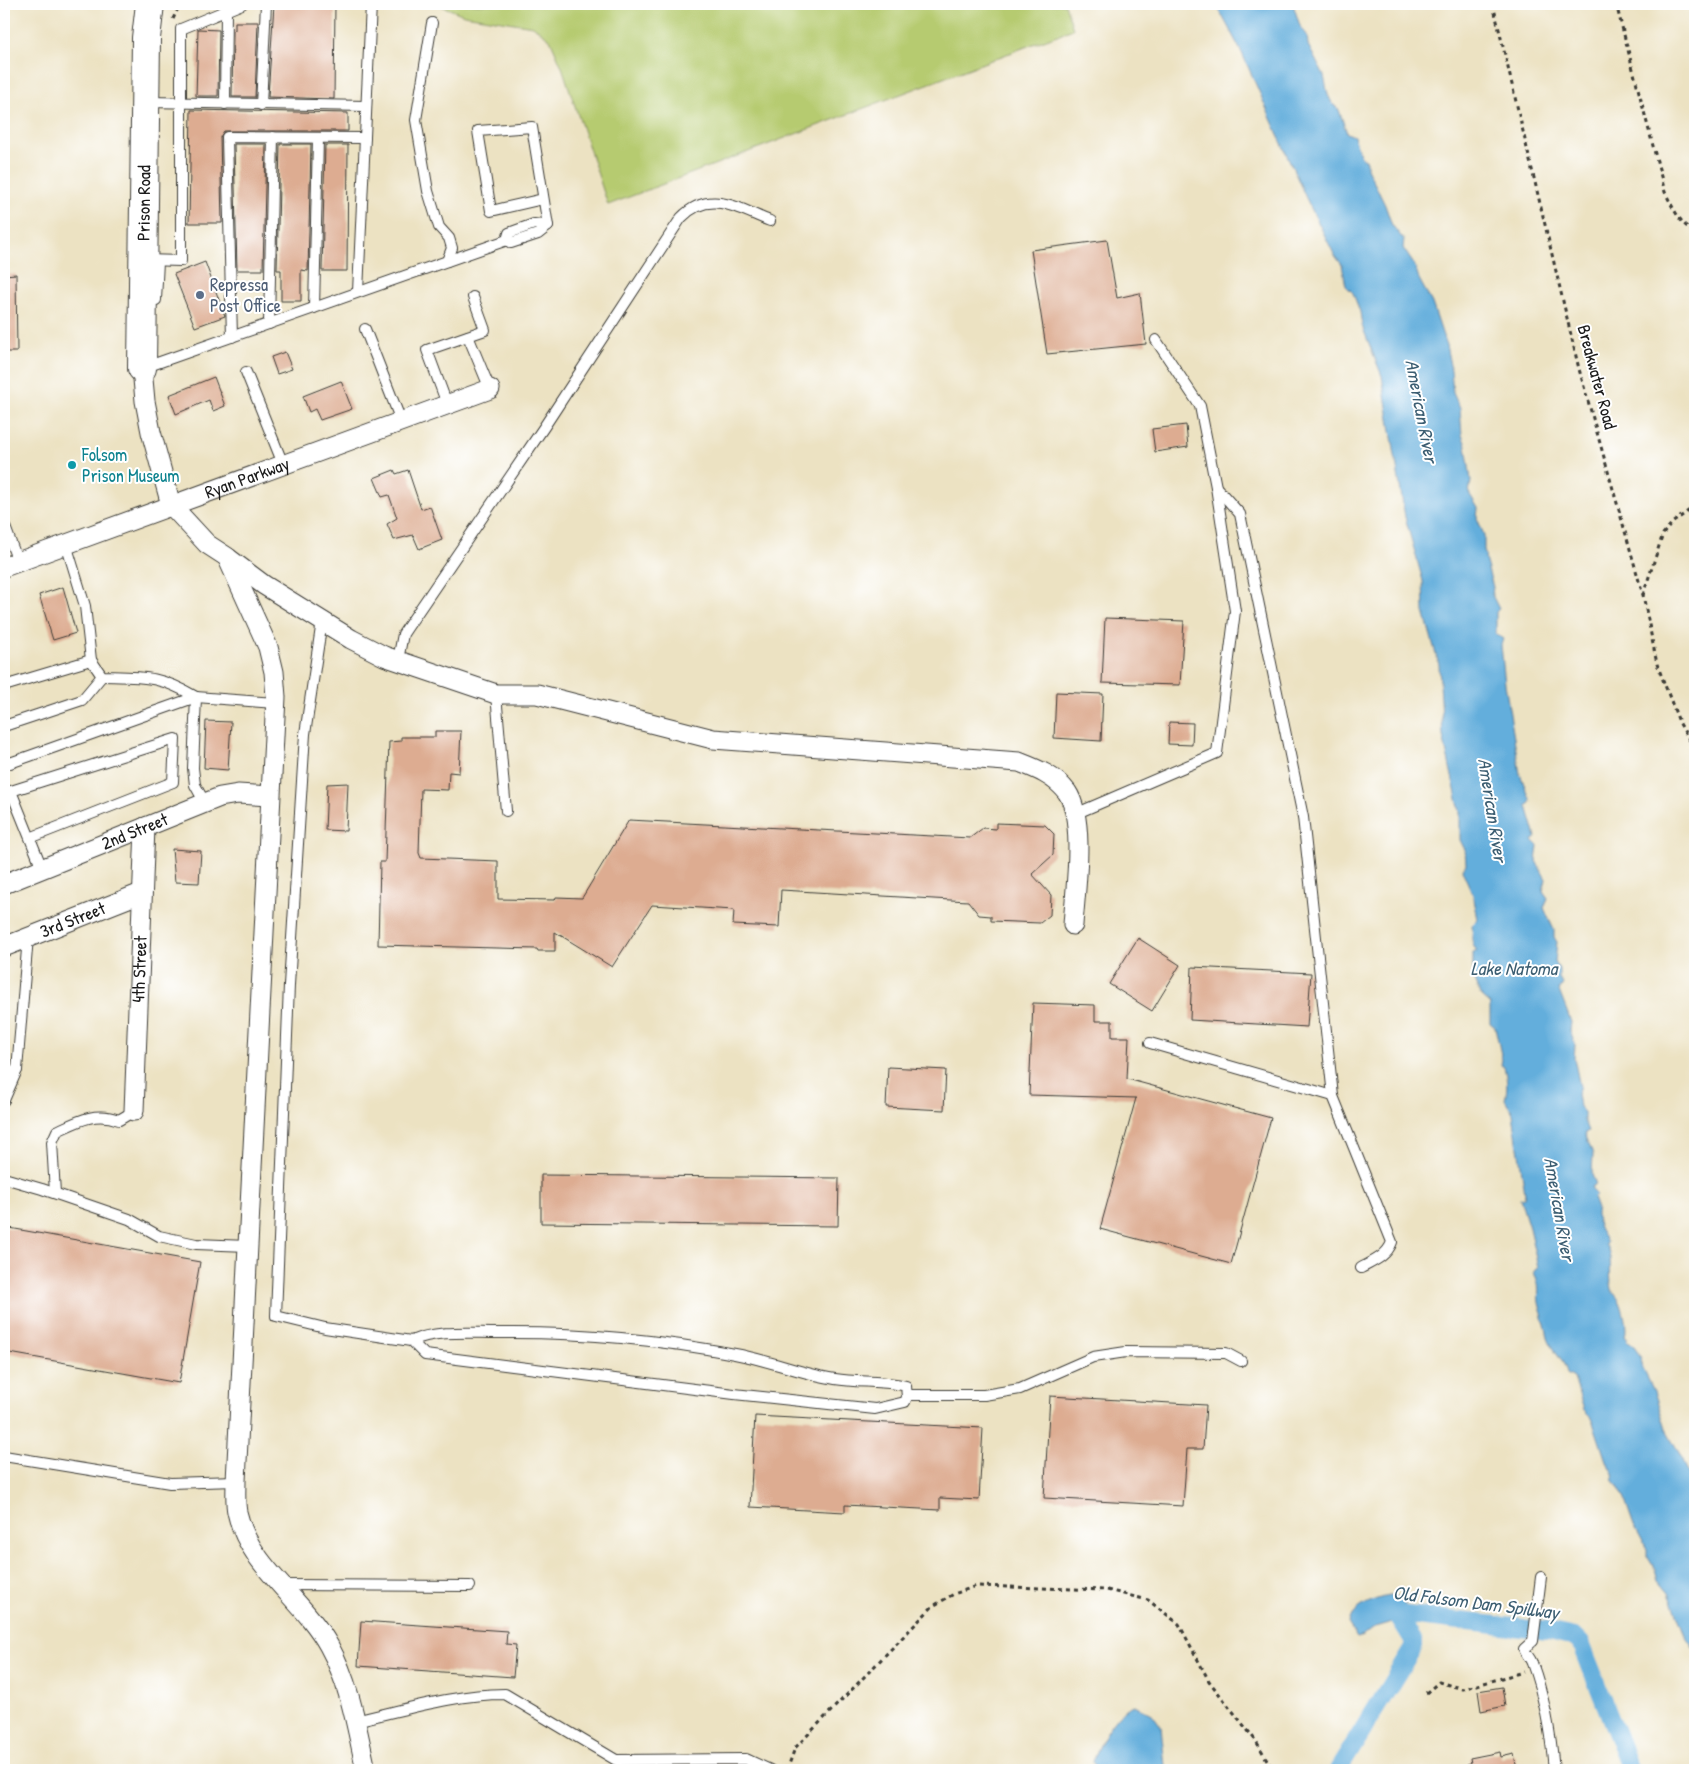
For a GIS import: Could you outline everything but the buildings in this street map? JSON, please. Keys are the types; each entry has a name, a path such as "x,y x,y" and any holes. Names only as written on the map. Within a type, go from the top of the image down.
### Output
{"street":[{"name":"Prison Road","path":"150,4 146,38 145,102 150,261 150,362 144,401 171,505"},
{"name":"Ryan Parkway","path":"11,565 490,388"},
{"path":"171,505 207,544 264,585 351,639 398,660 496,694 537,694 713,739 1019,762 1055,779 1068,793 1075,814 1078,846 1073,925"},
{"path":"227,557 268,647 274,672 275,703 236,1510 244,1535 258,1558 314,1623 329,1646 341,1674 355,1721 366,1770"},
{"name":"2nd Street","path":"4,884 205,803 238,794 270,796"},
{"name":"4th Street","path":"134,1111 144,827"},
{"name":"3rd Street","path":"4,947 141,893"}],"lane":[{"path":"156,308 150,261 181,261 181,29 242,4"},
{"path":"261,105 266,4"},
{"path":"358,292 371,4"},
{"path":"225,104 226,10"},
{"path":"432,23 416,120 428,191 439,226 449,238 452,248 447,261"},
{"path":"145,102 366,106"},
{"path":"150,362 269,324 507,240 509,233 534,224 548,226 544,199 532,127 478,131 491,211 544,199"},
{"path":"232,336 227,137 365,138"},
{"path":"269,324 273,137"},
{"path":"314,308 318,138"},
{"path":"398,660 403,634 544,427 681,218 694,207 719,202 746,210 770,221"},
{"path":"447,404 428,350 485,330 473,297"},
{"path":"365,329 402,421"},
{"path":"468,336 490,388"},
{"path":"1075,814 1217,753 1235,611 1216,487 1200,406 1156,340"},
{"path":"246,372 283,464"},
{"path":"1216,487 1240,514 1302,810 1333,1096 1392,1242 1389,1250 1377,1260 1361,1268"},
{"path":"4,524 11,565"},
{"path":"66,544 85,606 91,660 102,676"},
{"path":"322,621 305,734 289,985 276,1316 325,1328 411,1341 422,1336 451,1333 540,1332 624,1338 736,1354 833,1379 864,1383 889,1382 906,1386 907,1395 904,1402 874,1408 734,1394 425,1355 411,1341"},
{"path":"4,686 91,660"},
{"path":"102,676 152,677 180,687 196,697"},
{"path":"4,726 82,700 102,676"},
{"path":"496,694 506,811"},
{"path":"4,760 10,763 196,697 275,703"},
{"path":"196,697 193,768 195,785 205,803"},
{"path":"30,838 173,782 175,739 10,791 42,868"},
{"path":"4,1100 17,1070 28,937"},
{"path":"1150,1043 1333,1096"},
{"path":"4,1075 17,1070"},
{"path":"55,1193 52,1142 57,1132 87,1116 110,1117 119,1120 134,1111"},
{"path":"4,1178 55,1193 130,1219 159,1236 196,1244 248,1246"},
{"path":"907,1395 984,1395 1020,1389 1093,1357 1126,1352 1226,1353 1241,1361"},
{"path":"4,1456 170,1483 236,1481"},
{"path":"1541,1578 1533,1642 1524,1649 1534,1668 1551,1741 1554,1770"},
{"path":"282,1585 470,1586"},
{"path":"355,1721 484,1694 505,1694 523,1702 600,1752 616,1760 746,1759 770,1770"}],"path":[{"name":"Breakwater Road","path":"1493,4 1579,369 1642,595 1657,664 1679,722 1695,750"},
{"path":"1616,4 1665,192 1675,212 1690,230 1695,232"},
{"path":"1642,595 1663,534 1672,523 1695,506"},
{"path":"787,1770 795,1748 933,1606 954,1594 976,1586 1107,1590 1148,1600 1179,1624 1209,1681 1256,1741 1274,1770"},
{"path":"1426,1693 1439,1682 1463,1689 1534,1668"}],"green space":[{"path":"437,4 1065,4 1073,29 608,205 562,67 550,39 533,26 464,15"}],"water":[{"name":"Lake Natoma","path":"1216,4 1293,4 1300,26 1307,35 1308,45 1324,76 1328,95 1332,103 1339,110 1347,133 1354,136 1361,157 1367,161 1367,168 1385,205 1392,225 1404,240 1403,248 1415,266 1419,279 1432,303 1446,345 1453,393 1460,408 1462,435 1466,445 1471,481 1469,493 1478,508 1477,518 1484,535 1485,559 1493,587 1492,595 1499,609 1496,612 1496,634 1503,639 1501,645 1505,684 1520,774 1531,801 1527,806 1536,837 1533,841 1538,846 1536,861 1546,879 1543,891 1548,898 1544,908 1557,942 1555,962 1559,969 1559,978 1563,984 1559,991 1571,1022 1570,1031 1575,1045 1574,1058 1580,1087 1577,1094 1579,1107 1584,1112 1584,1121 1588,1131 1585,1133 1593,1154 1592,1175 1596,1184 1591,1187 1596,1195 1593,1198 1597,1209 1596,1217 1600,1230 1607,1242 1605,1244 1610,1260 1612,1289 1622,1309 1626,1324 1625,1335 1628,1339 1626,1341 1634,1347 1641,1357 1643,1369 1654,1391 1666,1429 1683,1460 1695,1495 1695,1650 1685,1635 1669,1593 1658,1580 1655,1569 1647,1556 1647,1549 1633,1523 1624,1497 1614,1480 1613,1473 1606,1461 1590,1416 1584,1410 1574,1378 1567,1374 1564,1364 1550,1342 1540,1307 1538,1282 1534,1273 1538,1267 1520,1199 1524,1198 1525,1193 1513,1114 1505,1099 1507,1087 1505,1071 1501,1065 1502,1059 1495,1027 1490,1023 1490,1004 1480,995 1473,978 1473,953 1477,951 1473,945 1472,925 1478,919 1473,895 1462,870 1466,864 1465,850 1460,840 1460,812 1443,736 1439,665 1424,612 1423,581 1405,517 1382,376 1362,326 1360,312 1353,293 1346,286 1342,265 1334,254 1306,198 1242,53"},
{"path":"1389,1596 1400,1599 1405,1605 1403,1625 1397,1627 1392,1622 1375,1627 1364,1636 1357,1638 1349,1626 1353,1614 1363,1605"},
{"path":"1135,1705 1153,1715 1161,1726 1165,1766 1163,1770 1097,1770 1093,1762 1109,1729 1122,1713"}],"waterway":[{"name":"Old Folsom Dam Spillway","path":"1382,1612 1548,1631 1575,1637 1581,1643 1631,1770"},
{"path":"1338,1770 1413,1648 1413,1640 1397,1614"}],"place":[{"name":"Repressa Post Office","path":"200,295"},
{"name":"Folsom Prison Museum","path":"72,465"}],"water label":[{"name":"American River","path":"1422,411"},
{"name":"American River","path":"1493,810"},
{"name":"American River","path":"1560,1209"}]}
